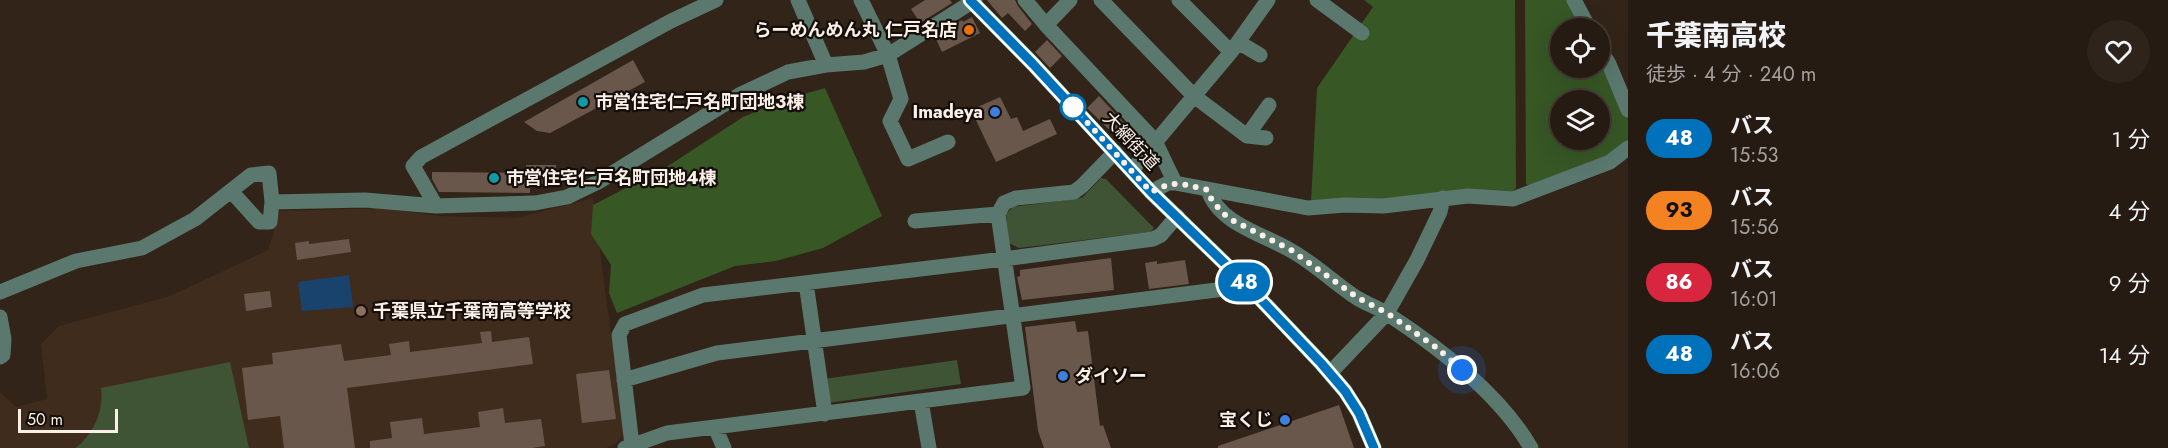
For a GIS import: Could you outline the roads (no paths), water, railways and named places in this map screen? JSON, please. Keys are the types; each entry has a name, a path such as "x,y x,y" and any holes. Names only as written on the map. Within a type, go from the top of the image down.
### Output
{"main road":[{"name":"大網街道","path":"972,1 1151,192 1248,286 1330,373 1359,413 1374,448"}],"street":[{"path":"436,206 412,166 422,157 671,21 717,0"},
{"path":"798,0 826,65"},
{"path":"861,0 888,54 901,99 890,121 908,159 948,142"},
{"path":"1025,0 1155,141 1175,183"},
{"path":"1046,25 1070,0"},
{"path":"1101,0 1194,96 1247,136 1266,138"},
{"path":"1179,0 1235,47 1260,55"},
{"path":"1317,0 1362,33"},
{"path":"1574,0 1584,18"},
{"path":"272,202 365,200 436,206 535,203 567,196 607,177 741,94 789,72 826,65 864,62 888,54 972,1"},
{"path":"1132,170 1235,47 1262,2"},
{"path":"1610,66 1628,110"},
{"path":"1247,136 1269,105"},
{"path":"1151,192 1168,183 1175,183 1308,208 1345,205 1383,206 1468,196 1513,198 1610,162 1628,148"},
{"path":"1115,152 1074,192 1016,198 1004,203 998,214 1004,259 1012,316 1023,388 667,433 628,447 619,335 625,324 703,295 1004,259 1153,239 1161,235 1177,216"},
{"path":"0,292 76,261 142,248 195,219 251,175 268,173 272,202 270,222 259,222 231,191"},
{"path":"1208,190 1212,201 1228,218 1291,250 1358,298 1387,313 1437,348 1476,381 1515,423 1531,448"},
{"path":"1330,373 1387,313 1440,212 1443,198"},
{"path":"915,221 998,214"},
{"path":"806,283 825,414"},
{"path":"624,380 717,354 1248,286"},
{"path":"0,318 4,339 3,355 0,357"},
{"path":"921,401 929,448"},
{"path":"715,427 724,448"}],"water":[{"path":"349,275 353,307 302,311 298,282"}],"place":[{"name":"らーめんめん丸 仁戸名店","path":"969,30"},
{"name":"市営住宅仁戸名町団地3棟","path":"583,102"},
{"name":"Imadeya","path":"995,112"},
{"name":"市営住宅仁戸名町団地4棟","path":"494,178"},
{"name":"千葉県立千葉南高等学校","path":"361,311"},
{"name":"ダイソー","path":"1063,376"},
{"name":"宝くじ","path":"1285,420"}]}
